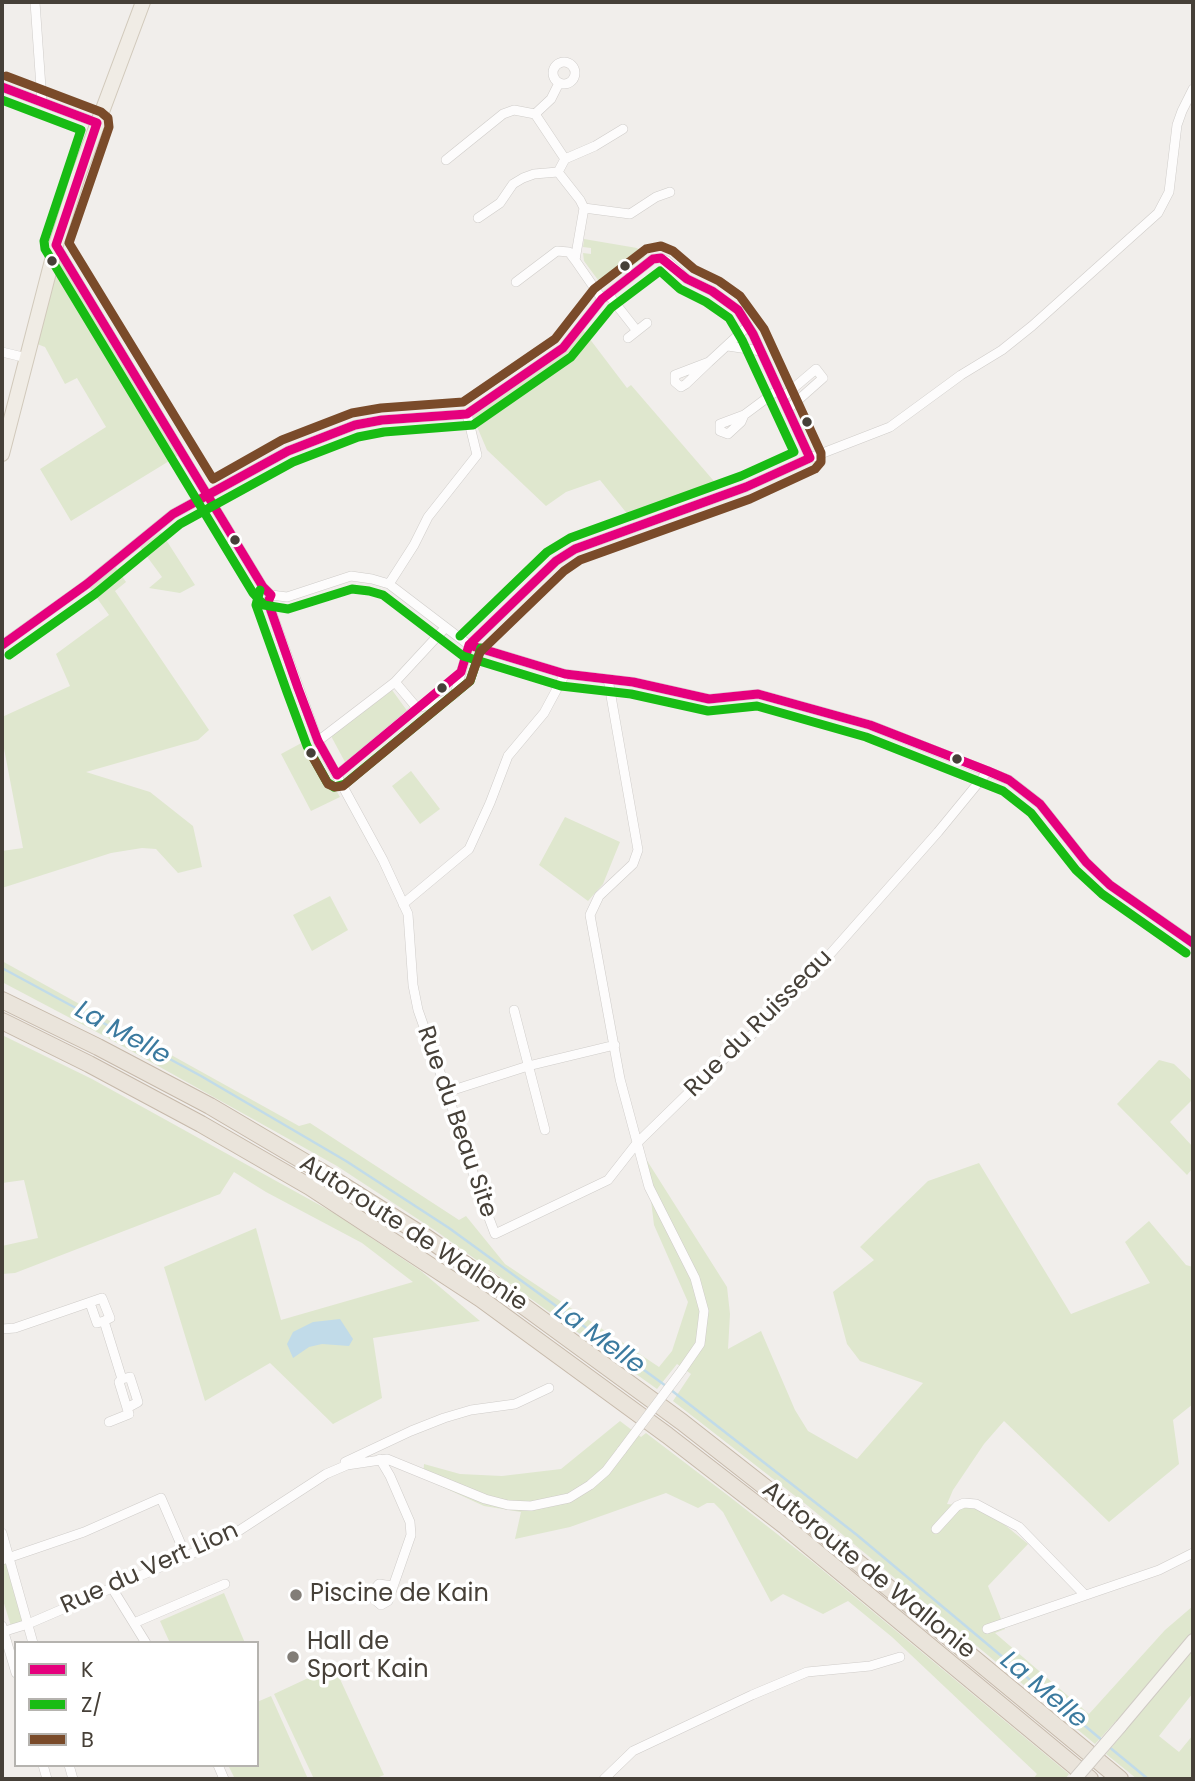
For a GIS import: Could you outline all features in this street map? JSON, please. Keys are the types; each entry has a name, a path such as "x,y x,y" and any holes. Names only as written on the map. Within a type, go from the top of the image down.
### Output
{"highway":[{"name":"Autoroute de Wallonie","path":"2,1000 210,1106 320,1171 492,1283 682,1422 787,1504 1120,1779"},
{"name":"Autoroute de Wallonie","path":"2,1021 201,1124 310,1187 481,1298 634,1410 775,1519 1090,1779"}],"main road":[{"path":"2,454 56,245 78,176 143,2"}],"street":[{"path":"35,2 42,102"},
{"path":"535,114 551,99 559,83"},
{"path":"2,87 97,123"},
{"path":"337,775 419,708 443,701 455,694 469,645 556,561 575,549 746,487 810,458 890,427 961,375 1002,350 1032,326 1150,220 1165,203 1169,192 1177,125 1193,89"},
{"path":"446,160 503,114 514,110 535,114 565,159"},
{"path":"558,172 565,159 596,146 624,129"},
{"path":"558,172 584,208 575,260"},
{"path":"478,218 500,203 513,184 523,178 558,172"},
{"path":"584,208 630,214 656,197 670,192"},
{"path":"56,245 263,587 271,595 287,597 351,576 372,579 389,584 469,645 565,674 653,686 709,699 758,694 870,725 999,775 1026,792 1040,804 1086,862 1110,886 1193,943"},
{"path":"516,282 557,251 569,252 637,331"},
{"path":"2,645 88,584 173,514 288,451 355,425 382,420 467,414 563,348 605,296 653,259 661,258 687,279 712,291 738,310 761,351 810,458"},
{"path":"628,338 647,323"},
{"path":"709,362 748,326"},
{"path":"728,346 761,351"},
{"path":"2,352 27,358"},
{"path":"744,415 816,369 823,378 788,409"},
{"path":"389,584 428,517 477,455 467,414"},
{"name":"Rue du Beau Site","path":"271,595 268,602 318,741 383,860 408,914 413,985 418,1010 495,1234"},
{"path":"318,741 395,682 445,628"},
{"path":"403,904 469,849 508,756 544,713 565,674"},
{"path":"340,1468 384,1459 431,1475 485,1499 508,1505 531,1506 569,1498 606,1471 700,1344 704,1311 695,1278 649,1187 620,1079 590,912 598,896 633,864 638,849 608,679"},
{"path":"395,682 419,708"},
{"name":"Rue du Ruisseau","path":"495,1234 608,1180 637,1143 766,1022 824,961 988,771"},
{"path":"514,1010 545,1129"},
{"path":"447,1092 528,1066 615,1045"},
{"path":"2,1329 15,1328 102,1298 110,1318 104,1321 122,1379 130,1377 138,1402 127,1408 129,1414 109,1422"},
{"path":"340,1468 345,1462 411,1431 471,1410 515,1404 549,1388"},
{"path":"385,1443 384,1459 410,1522 411,1535 392,1586"},
{"name":"Rue du Vert Lion","path":"2,1630 28,1624 186,1556 240,1530 326,1474 340,1468"},
{"path":"6,1559 84,1532 161,1498 186,1556"},
{"path":"936,1529 957,1506 964,1503 976,1504 1019,1527 1085,1595"},
{"path":"2,1533 6,1559 32,1641"},
{"path":"987,1629 1159,1570 1193,1553"},
{"path":"134,1623 225,1584"},
{"path":"112,1588 145,1641"},
{"path":"2,1630 14,1667"},
{"path":"1075,1779 1193,1640"},
{"path":"604,1779 633,1751 796,1676 807,1672 870,1666 900,1657"}],"green space":[{"path":"584,239 637,248 645,257 607,284 601,284 584,261 583,253 591,254 591,248 583,247"},
{"path":"59,257 179,455 71,521 40,469 106,427 77,378 65,384 45,347 37,344"},
{"path":"583,330 627,388 631,385 719,487 633,521 600,480 566,492 546,506 487,450 472,415 565,351"},
{"path":"161,532 195,585 180,593 149,588 162,577 140,547"},
{"path":"113,563 126,582 115,591 209,730 198,740 86,772 150,792 193,826 202,867 178,873 156,849 142,848 111,853 2,888 2,851 23,848 2,738 2,717 70,686 56,654 109,615 87,584"},
{"path":"392,690 408,712 345,762 331,736"},
{"path":"307,740 340,797 311,811 281,754"},
{"path":"411,771 440,809 420,824 392,786"},
{"path":"565,817 620,842 603,884 588,901 539,865"},
{"path":"330,896 348,930 312,951 293,915"},
{"path":"2,961 299,1126 310,1123 459,1220 466,1216 505,1264 659,1367 672,1351 688,1302 654,1225 646,1159 727,1287 730,1314 728,1349 761,1331 795,1410 808,1431 857,1459 923,1383 860,1361 847,1344 833,1292 874,1260 860,1247 928,1181 979,1163 1071,1314 1150,1283 1125,1242 1149,1221 1186,1265 1193,1267 1193,1404 1173,1420 1179,1464 1109,1522 1004,1421 984,1444 953,1490 947,1504 975,1507 1005,1525 1028,1544 988,1586 1005,1629 995,1633 1089,1714 1165,1630 1193,1606 1193,1693 1159,1736 1179,1752 1193,1735 1193,1779 1137,1779 1106,1754 1126,1730 1116,1721 1095,1744 808,1506 673,1401 691,1374 677,1364 657,1389 436,1231 337,1166 2,982"},
{"path":"2,1035 92,1079 334,1213 421,1271 480,1321 373,1338 382,1398 333,1424 270,1363 205,1401 164,1267 256,1228 281,1320 413,1282 362,1243 234,1172 220,1194 15,1273 2,1274 2,1246 38,1238 24,1180 2,1183"},
{"path":"1159,1060 1174,1064 1193,1082 1193,1099 1170,1122 1193,1147 1193,1168 1187,1175 1117,1104"},
{"path":"620,1421 641,1437 646,1433 814,1563 1069,1774 1065,1779 1033,1779 1037,1774 892,1637 848,1601 823,1614 783,1594 771,1602 723,1512 714,1503 698,1508 666,1493 570,1527 515,1539 521,1512 484,1506 423,1478 424,1464 460,1474 502,1476 561,1469"},
{"path":"7,1562 24,1620 11,1626 2,1597 2,1564"},
{"path":"224,1593 244,1641 169,1641 160,1621"},
{"path":"334,1666 384,1775 374,1779 314,1779 274,1694"},
{"path":"271,1696 308,1779 235,1779 229,1767 259,1767 259,1701"}],"water":[{"path":"340,1319 353,1339 349,1346 322,1344 309,1347 293,1358 287,1344 293,1332 313,1322"}],"waterway":[{"name":"La Melle","path":"2,968 201,1076 346,1161 449,1228 666,1386"},
{"name":"La Melle","path":"671,1390 857,1535 1103,1741"},
{"name":"La Melle","path":"1108,1746 1148,1779"}],"transit line":[{"name":"B","path":"6,76 101,112 108,118 109,127 69,243 213,479 282,440 352,413 381,408 463,402 555,339 594,289 646,249 661,246 673,251 694,269 719,281 740,296 764,329 821,453 821,462 815,469 750,499 580,560 564,571 480,652 470,681 343,786 328,784 311,754"},
{"name":"K","path":"2,87 97,123"},
{"name":"Z/","path":"2,100 81,130 44,241 45,249 253,593 264,605 288,609 352,589 369,591 383,595 463,656 561,686 631,694 708,711 757,706 866,737 1003,791 1031,813 1076,870 1102,894 1186,953"},
{"name":"K","path":"56,245 97,123"},
{"name":"K","path":"56,245 263,587 271,595"},
{"name":"K","path":"661,258 687,279 712,291 738,310 753,334 810,458"},
{"name":"K","path":"2,645 87,584 173,514 288,451 355,425 382,420 467,414 563,348 602,299 653,259 661,258"},
{"name":"Z/","path":"9,655 95,594 180,524 293,462 358,437 384,432 473,425 571,357 611,308 660,271 680,289 729,318 794,452 741,476 570,538 547,552 460,636"},
{"name":"K","path":"469,645 556,561 575,549 746,487 810,458"},
{"name":"Z/","path":"260,590 256,605 307,746 327,782 334,787 345,784 470,681 481,648"},
{"name":"K","path":"271,595 268,602 298,688 318,741 337,775"},
{"name":"K","path":"469,645 565,674 633,682 709,699 758,694 870,725 988,771 1009,780 1040,804 1086,862 1110,885 1193,943"},
{"name":"K","path":"337,775 461,672 469,645"}],"place":[{"name":"Piscine de Kain","path":"296,1595"},
{"name":"Hall de Sport Kain","path":"293,1657"}]}
